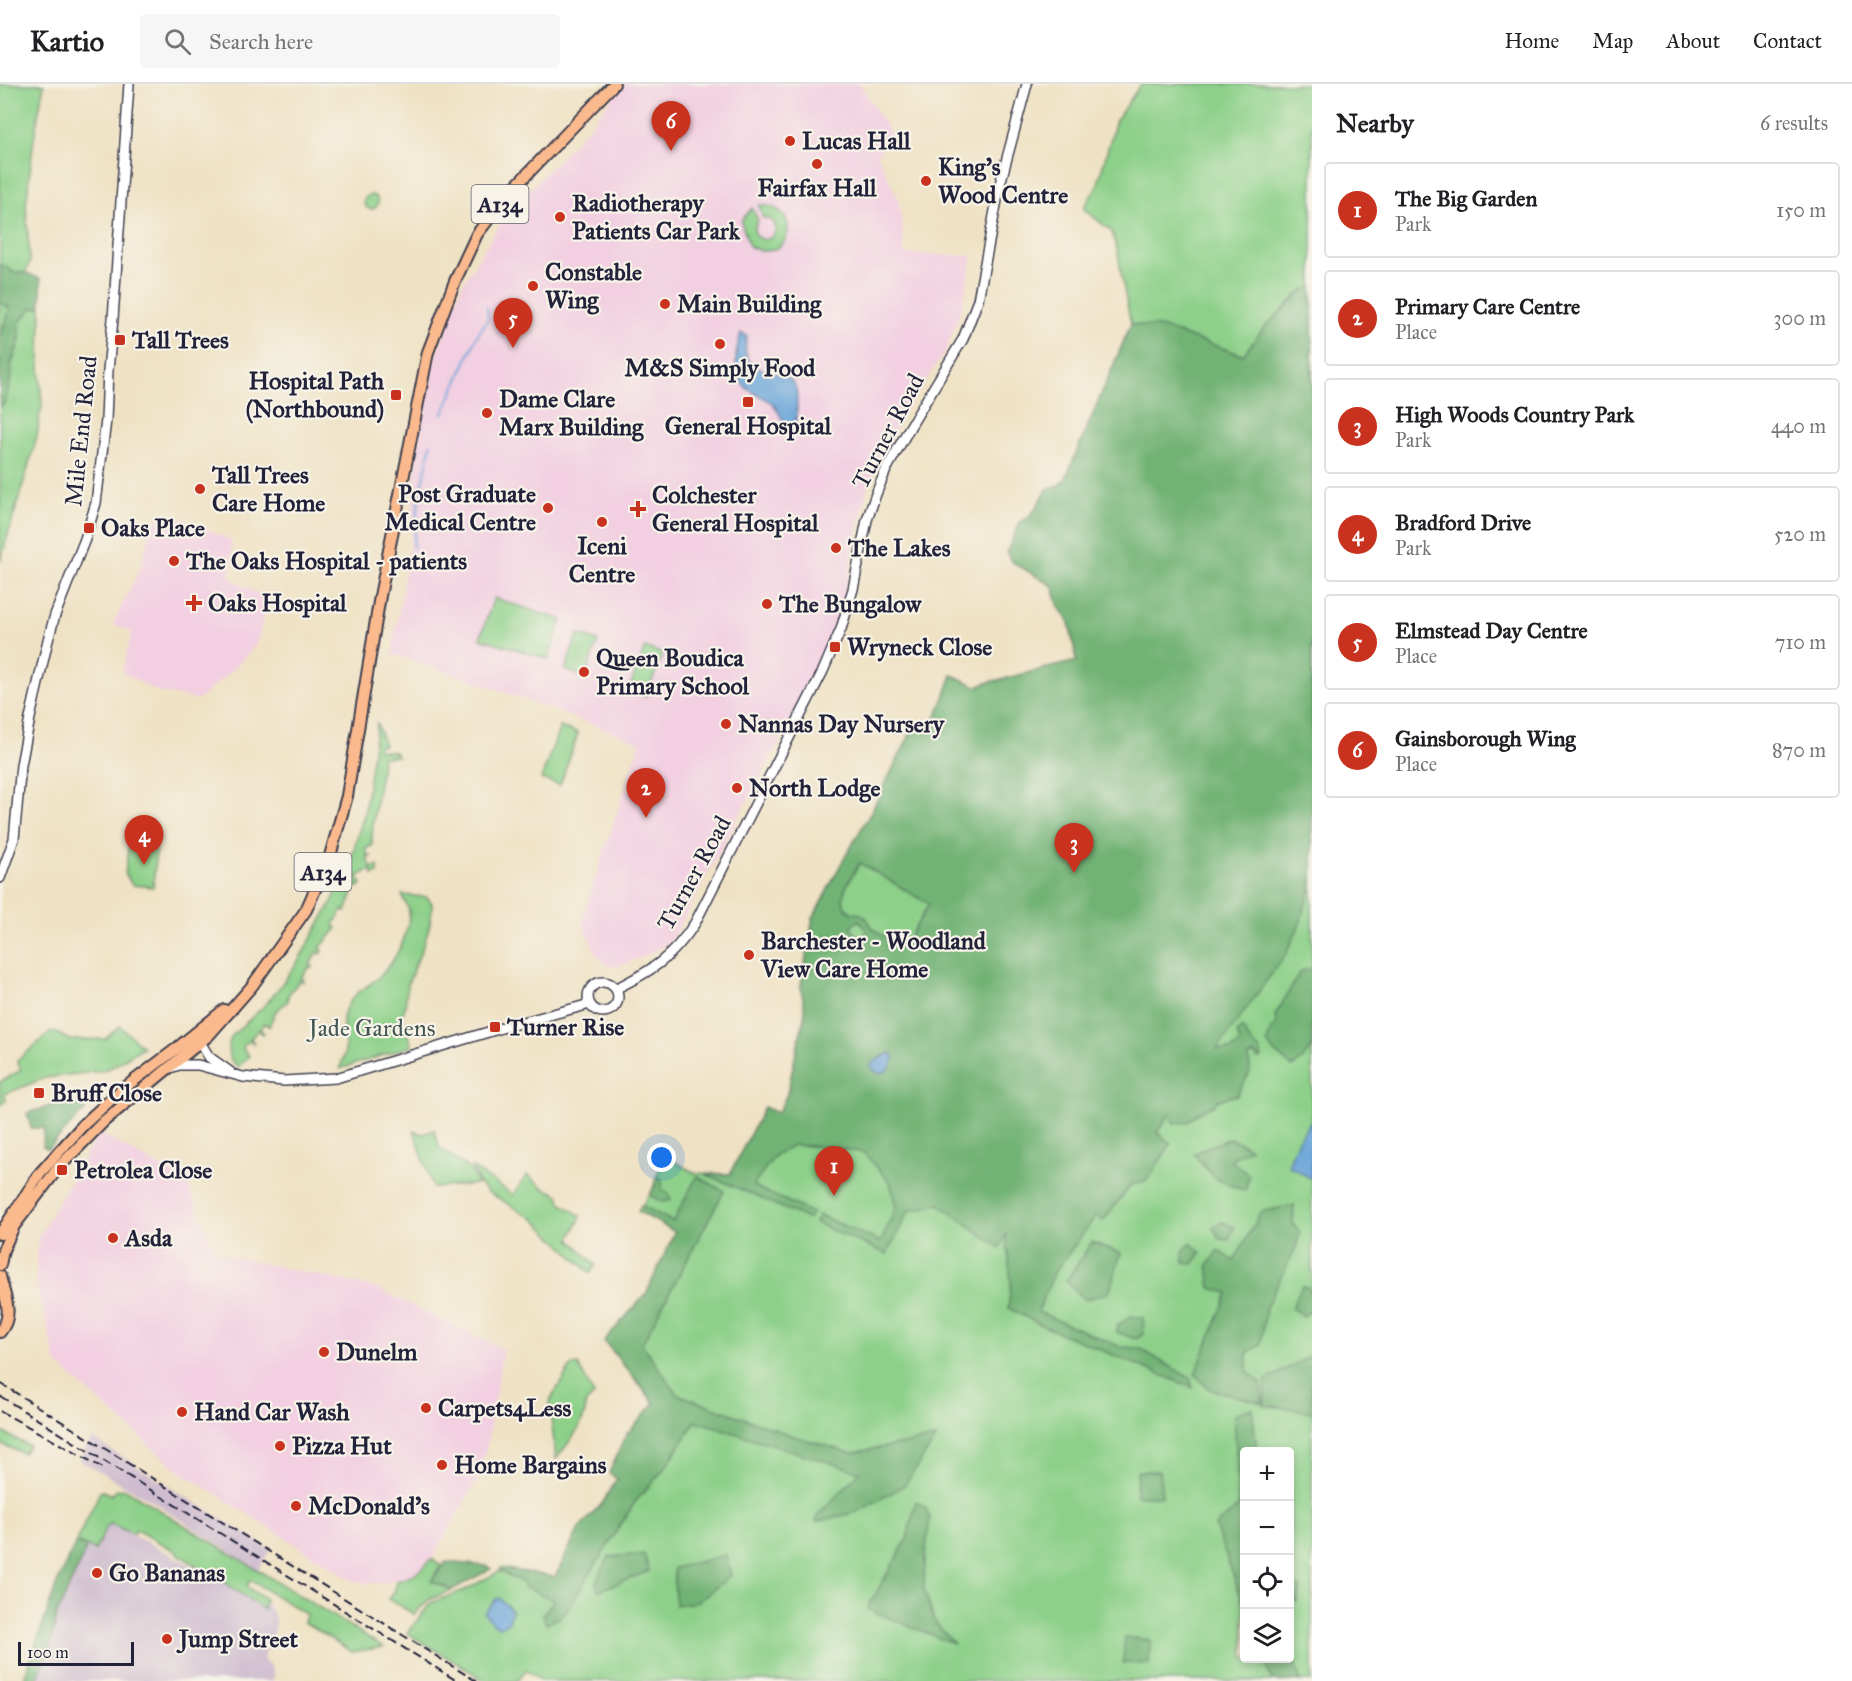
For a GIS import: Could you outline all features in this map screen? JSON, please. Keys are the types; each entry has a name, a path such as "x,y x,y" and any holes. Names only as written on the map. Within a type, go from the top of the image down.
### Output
{"main road":[{"name":"A134","path":"0,1234 32,1184 67,1142 107,1102 172,1052 200,1042 209,1035 252,986 306,910 330,856 346,796 395,516 428,352 436,329 477,234 508,194 614,84"},
{"name":"A134","path":"0,1265 3,1250 14,1226 58,1168 100,1125 165,1070 186,1047 252,986"},
{"path":"0,1276 7,1321 0,1332"}],"street":[{"name":"Mile End Road","path":"0,878 14,839 21,765 48,640 55,615 85,540 96,503 106,420 129,84"},
{"name":"Turner Road","path":"590,1004 589,991 594,985 603,982 617,988 651,970 680,946 695,923 823,671 841,629 853,589 867,520 876,494 906,436 963,339 978,300 1000,184 1027,84"},
{"path":"165,1070 179,1065 198,1065 252,1079 284,1081 336,1078 590,1004 599,1011 611,1009 617,1002 617,988"},
{"path":"200,1042 209,1057 234,1075"},
{"path":"186,1047 198,1065"}],"shaded area":[{"name":"Colchester General Hospital","path":"624,84 860,84 893,137 877,154 898,198 904,254 973,256 962,306 947,349 903,414 868,486 844,600 835,628 789,724 672,940 654,952 617,967 607,966 597,955 584,926 583,916 640,742 461,676 392,654 411,535 418,431 434,361 462,285 506,215 588,128"},
{"name":"Oaks Hospital","path":"166,512 231,540 232,561 229,577 265,598 262,625 256,645 198,700 158,692 122,672 132,632 113,624 140,568 153,523"},
{"path":"99,1133 187,1182 215,1253 376,1288 503,1349 486,1450 478,1478 432,1559 414,1575 384,1583 352,1580 178,1470 57,1364 36,1284 38,1237"},
{"path":"92,1438 271,1550 258,1570 154,1502 79,1460"},
{"path":"109,1523 267,1604 274,1615 276,1626 263,1658 271,1667 274,1676 272,1681 37,1681 52,1639 57,1614 71,1580 87,1547 95,1549"}],"green space":[{"path":"0,84 44,84 34,138 26,206 30,263 25,273 13,272 0,265"},
{"path":"1141,84 1312,84 1312,1681 542,1681 526,1670 517,1681 486,1681 407,1633 431,1603 467,1589 500,1571 501,1568 555,1577 579,1529 602,1504 617,1479 609,1473 655,1404 604,1341 650,1290 675,1232 638,1211 652,1191 659,1170 671,1160 695,1173 730,1174 764,1107 778,1113 787,1094 805,1013 801,986 813,918 869,816 915,725 929,729 939,711 952,675 978,687 986,683 1077,661 1069,622 1059,607 1053,586 1011,561 1007,552 1020,522 1033,512 1048,488 1056,487 1065,480 1131,324 1112,232 1083,208 1097,187 1116,120"},
{"path":"371,195 376,197 378,202 376,207 371,209 366,207 364,202 366,197"},
{"path":"759,205 774,208 783,215 788,224 783,243 775,249 763,251 749,246 741,221 752,208 758,220 754,229 756,236 764,240 772,237 776,230 774,222 763,218"},
{"path":"0,265 13,272 26,273 41,279 41,307 32,308 19,323 20,339 11,365 12,372 6,400 0,408 0,338 10,308 0,302"},
{"path":"1312,288 1312,885 1299,926 1286,954 1217,1049 1231,1050 1240,1043 1237,1033 1242,1028 1253,1045 1259,1049 1262,1057 1258,1059 1254,1054 1249,1057 1250,1072 1237,1095 1218,1100 1213,1106 1199,1112 1188,1122 1174,1124 1170,1114 1157,1132 1171,1144 1147,1180 1131,1185 1103,1221 1096,1216 1054,1273 1038,1312 1121,1347 1139,1348 1190,1378 1193,1388 1043,1326 1008,1308 1011,1283 1006,1235 1000,1248 939,1204 909,1211 887,1254 815,1223 819,1215 881,1242 896,1207 890,1182 864,1153 839,1148 793,1145 775,1155 753,1186 813,1213 808,1219 705,1174 730,1174 764,1107 778,1113 787,1094 805,1013 801,986 813,918 869,816 915,725 929,729 939,711 952,675 978,687 986,683 1077,661 1069,622 1059,607 1053,586 1011,561 1007,552 1020,522 1033,512 1048,488 1056,487 1065,480 1131,324 1160,327 1243,355 1263,329 1304,289","holes":["860,863 929,904 907,941 900,944 887,938 873,928 863,915 847,909 843,896 848,882","859,920 867,931 859,938 850,927","890,1053 887,1071 882,1073 880,1057"]},
{"path":"0,302 10,308 0,338"},
{"path":"41,307 42,407 37,437 0,562 0,408 6,400 11,366 20,340 19,323 32,308"},
{"path":"494,598 562,620 548,659 480,638"},
{"path":"578,634 598,641 585,677 565,670"},
{"path":"645,647 663,654 646,696 629,689"},
{"path":"377,722 384,745 379,745 379,750 395,752 397,756 382,757 372,846 366,848 367,855 372,856 367,857 371,867 378,866 378,873 373,875 371,869 357,877 362,884 359,887 355,886 346,912 342,910 334,925 337,928 320,948 323,950 321,954 317,952 310,964 312,968 309,967 301,978 303,982 300,980 288,995 288,1001 275,1012 269,1027 265,1023 260,1029 264,1033 258,1030 251,1038 254,1044 250,1040 242,1047 249,1056 238,1067 229,1053 232,1036 267,1003 297,963 332,902 352,856 364,814"},
{"path":"560,727 578,733 560,785 541,779"},
{"path":"135,841 155,843 153,887 132,885 125,873 129,844 135,844"},
{"name":"Jade Gardens","path":"402,895 427,897 432,903 430,924 408,985 403,1013 400,1017 401,1028 407,1031 412,1046 340,1069 345,1050 343,1021 347,1006 357,994 384,972 396,956 404,938 409,911"},
{"path":"1312,969 1312,1047 1302,1060 1292,1067 1272,1050 1267,1042 1271,1029 1276,1025 1275,1015 1297,978 1302,971"},
{"path":"120,1026 143,1047 112,1067 101,1071 45,1078 5,1094 6,1101 0,1105 0,1082 21,1070 17,1061 52,1031 70,1040 105,1039"},
{"path":"68,1101 86,1109 48,1149 43,1146 44,1128 31,1128 27,1113"},
{"path":"434,1130 440,1148 471,1170 478,1184 433,1188 414,1131 423,1134"},
{"path":"1231,1138 1250,1148 1230,1160 1249,1175 1245,1191 1216,1179 1194,1154"},
{"path":"472,1167 513,1195 527,1175 544,1188 559,1195 562,1204 581,1216 570,1239 596,1265 590,1273 534,1219 489,1193 480,1185"},
{"path":"657,1176 662,1180 662,1189 669,1194 671,1200 662,1202 649,1195 655,1186"},
{"path":"697,1176 724,1191 642,1344 677,1394 794,1436 851,1453 936,1438 904,1486 857,1512 816,1522 818,1515 860,1472 696,1421 665,1468 635,1502 564,1615 546,1624 543,1614 554,1600 524,1587 522,1582 500,1571 501,1568 555,1577 579,1529 602,1504 617,1479 609,1473 626,1435 655,1403 604,1341 646,1294 675,1232 638,1211 641,1205 673,1222"},
{"path":"1294,1205 1293,1224 1300,1233 1295,1250 1266,1307 1261,1344 1247,1353 1247,1371 1261,1383 1263,1403 1209,1389 1195,1374 1228,1293 1211,1288 1208,1265 1218,1250 1234,1261 1261,1212"},
{"path":"1222,1222 1234,1227 1229,1240 1220,1239 1213,1228"},
{"path":"1092,1242 1121,1253 1109,1293 1084,1300 1066,1281"},
{"path":"1191,1243 1201,1253 1193,1264 1184,1263 1183,1251"},
{"path":"1302,1286 1308,1287 1312,1297 1312,1309 1304,1316 1291,1308"},
{"path":"1131,1316 1143,1318 1144,1334 1135,1339 1117,1332 1118,1325"},
{"path":"1312,1355 1312,1412 1264,1405 1266,1380"},
{"path":"578,1365 594,1395 585,1404 584,1418 576,1433 556,1459 549,1402 571,1366"},
{"path":"1252,1408 1257,1447 1240,1447 1240,1594 1215,1526 1239,1506 1234,1414"},
{"path":"0,1431 29,1446 23,1453 0,1444"},
{"path":"1137,1471 1159,1471 1162,1496 1136,1496"},
{"path":"125,1489 384,1647 352,1652 304,1622 306,1614 250,1580 247,1587 266,1600 263,1604 264,1610 212,1574 136,1530 133,1534 109,1523 95,1550 76,1542 101,1490 111,1495 117,1490"},
{"path":"916,1501 926,1508 930,1518 924,1589 934,1621 954,1644 867,1609 907,1539"},
{"path":"76,1542 87,1547 57,1614 52,1639 37,1681 23,1681 57,1583"},
{"path":"644,1554 649,1571 598,1591 596,1581 609,1557"},
{"path":"726,1555 731,1575 698,1602 675,1605 674,1568"},
{"path":"432,1559 441,1566 431,1581 452,1590 429,1600 414,1614 388,1599 394,1593 397,1581 414,1575"},
{"path":"446,1562 487,1566 491,1569 452,1590 431,1581"},
{"path":"1294,1585 1301,1588 1297,1602 1294,1602"},
{"path":"1125,1637 1150,1640 1149,1664 1123,1663"},
{"path":"1294,1662 1301,1681 1272,1681 1265,1663"}],"water":[{"path":"741,333 747,336 746,350 749,360 755,366 790,379 795,386 797,415 795,423 790,426 783,421 773,404 749,390 739,378 736,355"},
{"path":"890,1053 894,1055 892,1065 884,1072 877,1073 871,1067 872,1063"},
{"path":"1312,1119 1312,1179 1289,1166 1289,1163 1297,1142"},
{"path":"499,1598 512,1611 509,1621 501,1627 495,1625 484,1613"}],"waterway":[{"path":"443,414 477,336 488,319 487,307"},
{"path":"413,547 418,507 431,444"}],"railway":[{"path":"0,1383 476,1681"},
{"path":"0,1396 457,1681"},
{"path":"0,1411 103,1468"}],"place":[{"name":"Lucas Hall","path":"790,141"},
{"name":"Gainsborough Wing","path":"671,151"},
{"name":"Fairfax Hall","path":"817,164"},
{"name":"King's Wood Centre","path":"926,181"},
{"name":"Radiotherapy Patients Car Park","path":"560,217"},
{"name":"Constable Wing","path":"533,286"},
{"name":"Main Building","path":"665,304"},
{"name":"Tall Trees","path":"120,340"},
{"name":"M&S Simply Food","path":"720,344"},
{"name":"Elmstead Day Centre","path":"513,348"},
{"name":"Hospital Path (Northbound)","path":"396,395"},
{"name":"General Hospital","path":"748,402"},
{"name":"Dame Clare Marx Building","path":"487,413"},
{"name":"Tall Trees Care Home","path":"200,489"},
{"name":"Post Graduate Medical Centre","path":"548,508"},
{"name":"Colchester General Hospital","path":"638,509"},
{"name":"Iceni Centre","path":"602,522"},
{"name":"Oaks Place","path":"89,528"},
{"name":"The Lakes","path":"836,548"},
{"name":"The Oaks Hospital - patients","path":"174,561"},
{"name":"Oaks Hospital","path":"194,603"},
{"name":"The Bungalow","path":"767,604"},
{"name":"Wryneck Close","path":"835,647"},
{"name":"Queen Boudica Primary School","path":"584,672"},
{"name":"Nannas Day Nursery","path":"726,724"},
{"name":"North Lodge","path":"737,788"},
{"name":"Primary Care Centre","path":"646,818"},
{"name":"Bradford Drive","path":"144,865"},
{"name":"High Woods Country Park","path":"1074,873"},
{"name":"Barchester - Woodland View Care Home","path":"749,955"},
{"name":"Turner Rise","path":"495,1027"},
{"name":"Bruff Close","path":"39,1093"},
{"name":"Petrolea Close","path":"62,1170"},
{"name":"The Big Garden","path":"834,1196"},
{"name":"Asda","path":"113,1238"},
{"name":"Dunelm","path":"324,1352"},
{"name":"Carpets4Less","path":"426,1408"},
{"name":"Hand Car Wash","path":"182,1412"},
{"name":"Pizza Hut","path":"280,1446"},
{"name":"Home Bargains","path":"442,1465"},
{"name":"McDonald's","path":"296,1506"},
{"name":"Go Bananas","path":"97,1573"},
{"name":"Jump Street","path":"167,1639"}]}
